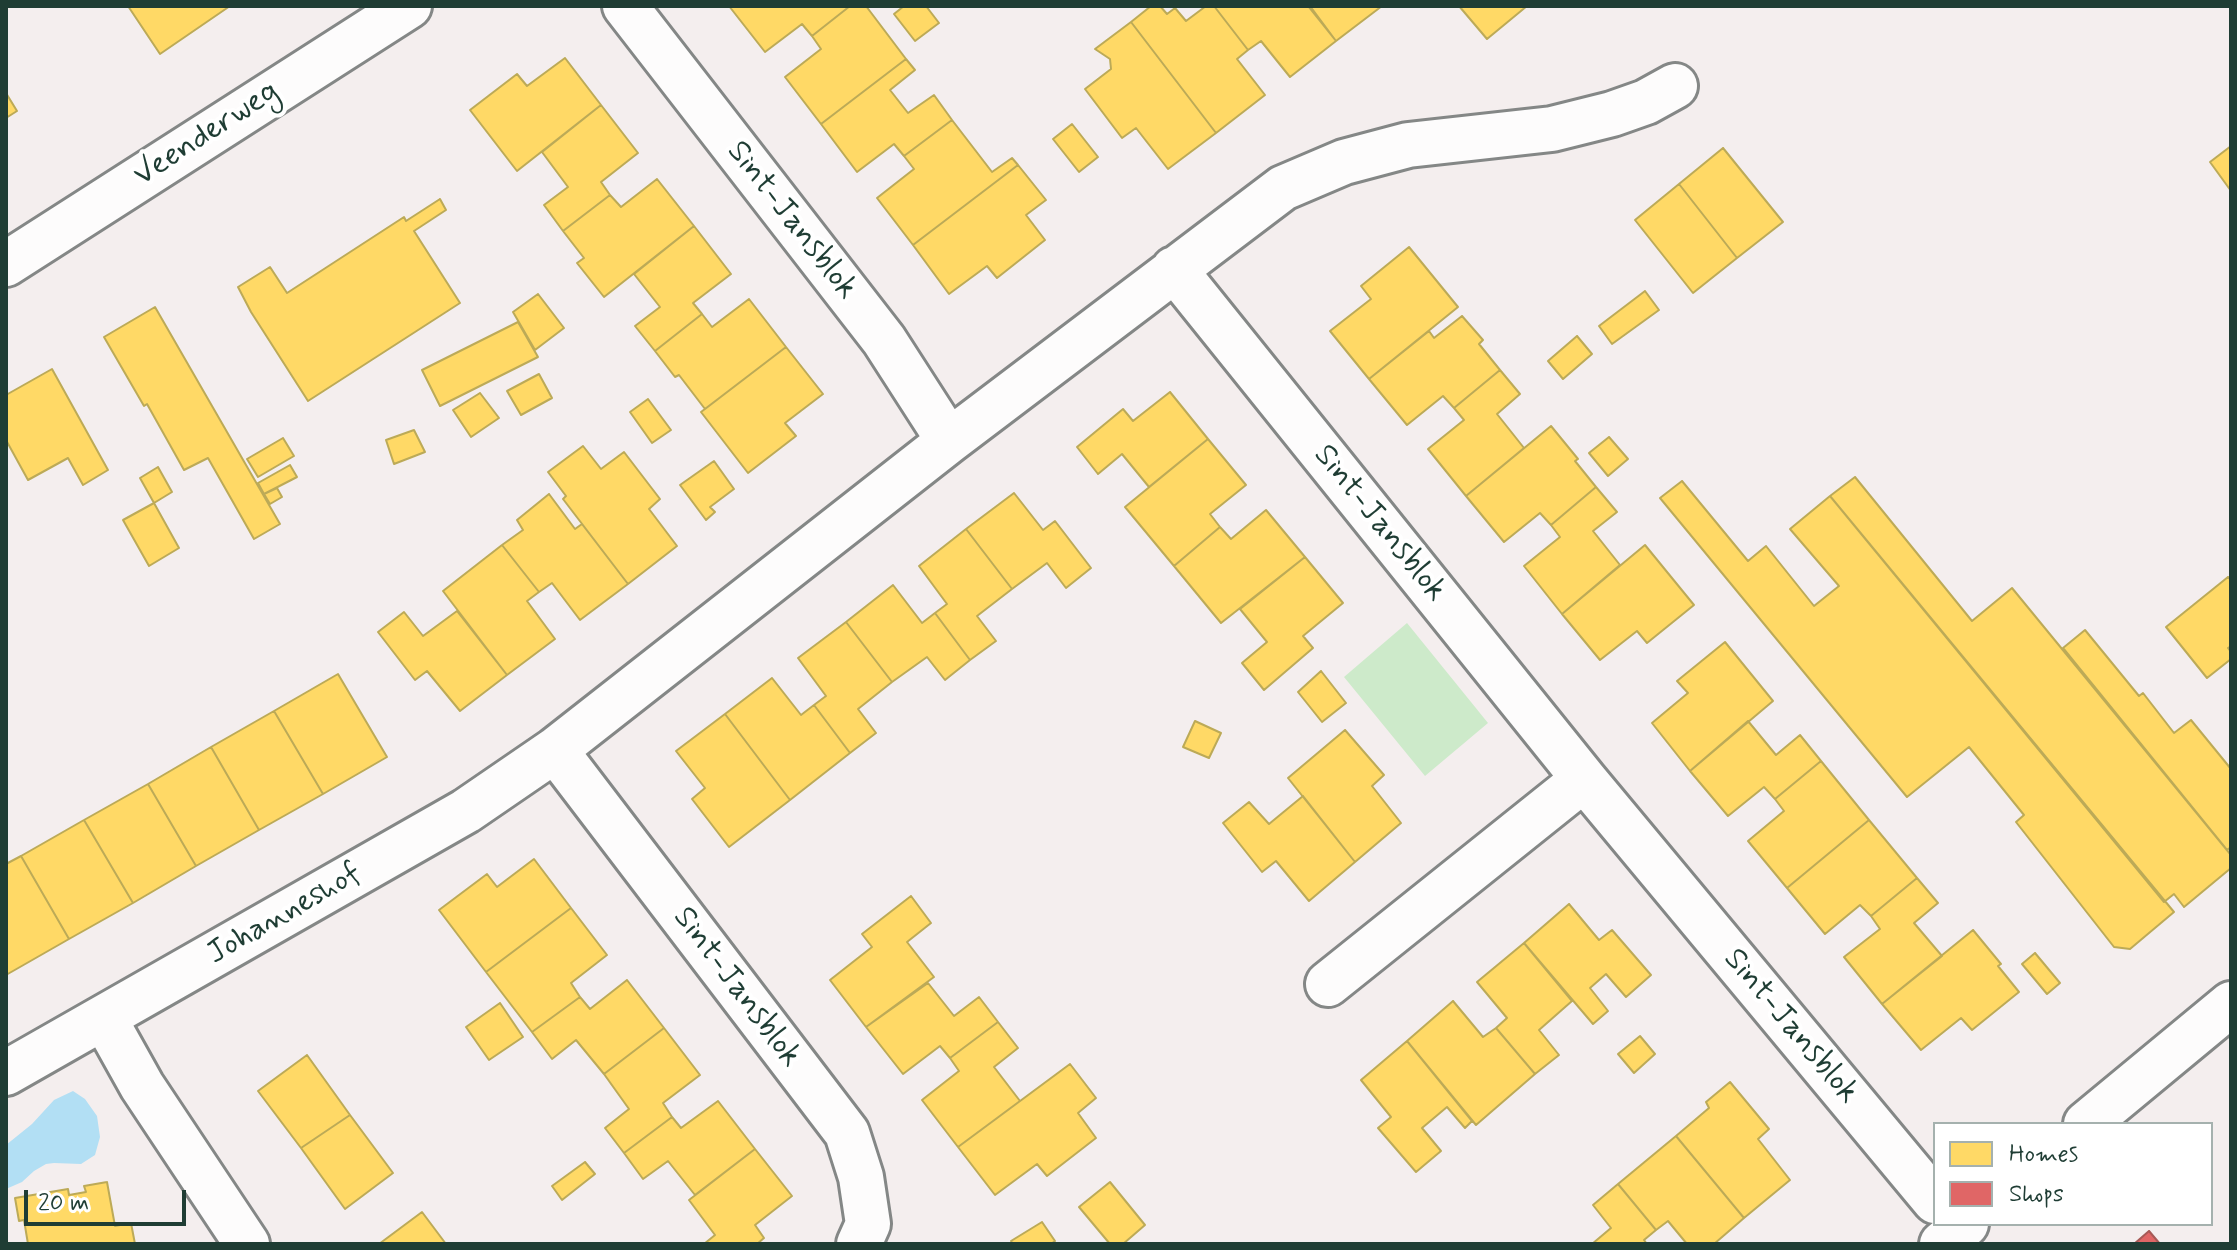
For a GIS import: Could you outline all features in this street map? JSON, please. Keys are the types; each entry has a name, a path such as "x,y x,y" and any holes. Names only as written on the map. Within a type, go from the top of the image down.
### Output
{"street":[{"name":"Veenderweg","path":"6,264 409,6"},
{"name":"Sint-Jansblok","path":"625,6 884,340 949,441"},
{"path":"555,750 949,441 1283,188 1344,162 1408,145 1552,129 1612,114 1646,102 1675,86"},
{"name":"Sint-Jansblok","path":"1174,269 1584,779 1933,1203"},
{"name":"Sint-Jansblok","path":"555,750 847,1133 861,1177 868,1224 859,1244"},
{"name":"Johanneshof","path":"6,1073 466,811 555,750"},
{"path":"1328,984 1584,779"},
{"path":"2088,1122 2231,1004"},
{"path":"104,1018 142,1086 247,1244"}],"green space":[{"path":"1407,623 1488,723 1425,776 1344,677"}],"water":[{"path":"73,1091 85,1099 97,1116 100,1137 95,1155 81,1164 46,1164 22,1182 6,1189 6,1145 32,1124 54,1100"}],"building: Homes":[{"path":"128,6 230,6 160,54"},
{"path":"729,6 850,6 812,36 802,24 765,52"},
{"path":"850,6 866,6 906,59 821,124 785,77 821,49 812,36"},
{"path":"904,6 926,6 939,23 915,41 894,14"},
{"path":"1151,6 1160,6 1167,14 1175,8 1186,21 1206,6 1214,6 1248,50 1237,59 1265,95 1216,133 1131,22"},
{"path":"1214,6 1308,6 1336,41 1290,77 1261,41 1248,50"},
{"path":"1310,6 1382,6 1336,41"},
{"path":"1459,6 1527,6 1487,39"},
{"path":"1131,22 1216,133 1168,169 1136,128 1122,138 1085,89 1111,69 1110,59 1095,49"},
{"path":"565,58 601,105 517,171 470,110 517,74 527,86"},
{"path":"906,59 915,70 890,90 908,113 934,95 952,120 904,156 894,144 857,172 821,124"},
{"path":"6,93 17,111 6,118"},
{"path":"601,105 638,153 601,182 610,195 563,231 544,205 568,187 542,152"},
{"path":"952,120 992,172 1012,158 1018,165 913,245 877,198 914,169 904,156"},
{"path":"1072,124 1098,157 1079,172 1053,139"},
{"path":"2231,146 2231,191 2210,162"},
{"path":"1723,148 1783,222 1737,258 1679,184"},
{"path":"1018,165 1046,200 1026,215 1045,240 997,278 987,266 949,294 913,245"},
{"path":"657,179 694,226 604,297 577,263 584,258 563,231 610,195 621,207"},
{"path":"1679,184 1737,258 1693,293 1635,220"},
{"path":"440,199 446,210 414,231 460,303 308,401 238,287 270,267 287,293 404,217 406,221"},
{"path":"694,226 731,274 693,303 702,314 655,351 635,326 660,307 634,274"},
{"path":"1409,247 1458,307 1369,379 1330,331 1371,299 1361,286"},
{"path":"1645,291 1659,310 1612,344 1599,326"},
{"path":"538,294 564,328 535,350 513,312"},
{"path":"749,299 786,347 705,409 679,375 675,377 655,351 702,314 712,327"},
{"path":"155,307 280,524 254,539 208,458 184,470 104,337"},
{"path":"1462,316 1483,340 1479,344 1500,370 1454,408 1443,396 1407,425 1369,379 1429,331 1434,338"},
{"path":"518,322 538,357 440,406 422,370"},
{"path":"1577,336 1592,354 1563,379 1548,361"},
{"path":"786,347 823,394 785,423 796,436 748,473 701,412"},
{"path":"52,369 108,470 83,485 68,458 28,480 6,440 6,395"},
{"path":"1500,370 1520,394 1497,414 1524,448 1466,496 1428,449 1464,420 1454,408"},
{"path":"539,374 552,398 521,415 507,391"},
{"path":"1170,392 1208,439 1149,487 1122,454 1098,474 1077,447 1123,409 1133,421"},
{"path":"480,393 499,418 471,437 453,410"},
{"path":"648,399 671,430 652,443 630,412"},
{"path":"1551,426 1596,487 1551,525 1540,513 1504,542 1466,496"},
{"path":"414,430 425,452 394,464 386,440"},
{"path":"1609,437 1628,459 1608,476 1589,453"},
{"path":"283,438 294,456 258,477 247,459"},
{"path":"1208,439 1246,485 1210,514 1220,527 1174,566 1125,507"},
{"path":"583,446 601,469 624,452 660,499 649,509 677,546 628,584 563,499 566,496 548,472"},
{"path":"714,461 734,489 710,507 715,512 706,520 680,485"},
{"path":"290,465 297,477 264,494 258,483"},
{"path":"158,467 172,492 154,503 140,478"},
{"path":"1855,477 1972,621 2012,588 2231,855 2231,868 2184,907 2174,894 2164,902 1830,496"},
{"path":"1682,481 1748,561 1766,546 1814,606 1839,586 1790,529 1830,496 2174,912 2130,949 2114,947 2016,822 2024,815 1969,747 1907,797 1660,498"},
{"path":"1596,487 1617,512 1593,531 1620,565 1562,614 1524,566 1560,537 1551,525"},
{"path":"277,488 282,497 270,504 264,494"},
{"path":"1014,493 1043,530 1055,521 1091,568 1066,588 1047,563 1012,589 966,529"},
{"path":"549,494 575,529 582,524 628,584 580,620 552,583 539,592 502,545 523,530 517,520"},
{"path":"154,503 179,548 149,566 123,520"},
{"path":"1266,510 1305,557 1221,623 1174,566 1220,527 1231,539"},
{"path":"966,529 1012,589 977,616 996,641 970,660 935,613 947,604 919,566"},
{"path":"502,545 539,592 527,601 555,639 507,675 443,591"},
{"path":"1645,545 1694,605 1647,643 1637,631 1600,660 1562,614"},
{"path":"1305,557 1343,603 1303,636 1313,648 1264,690 1242,663 1267,642 1240,609"},
{"path":"2228,577 2231,580 2231,646 2228,648 2231,659 2207,678 2166,627"},
{"path":"893,585 922,623 935,613 970,660 945,680 927,657 892,682 846,622"},
{"path":"457,611 507,675 460,711 427,671 415,680 378,632 404,612 423,636"},
{"path":"846,622 892,682 858,709 876,733 850,753 814,705 826,696 798,658"},
{"path":"2085,630 2139,696 2143,693 2174,733 2191,720 2231,769 2231,847 2227,850 2063,648"},
{"path":"1725,642 1773,701 1690,771 1652,723 1688,693 1677,681"},
{"path":"1321,671 1346,703 1322,722 1298,692"},
{"path":"338,674 387,757 323,794 274,711"},
{"path":"772,678 801,715 814,705 850,753 790,800 725,714"},
{"path":"274,711 323,794 259,830 211,747"},
{"path":"725,714 790,800 729,847 692,799 705,788 676,751"},
{"path":"1195,721 1221,733 1209,758 1183,747"},
{"path":"1748,721 1776,755 1800,735 1821,761 1775,799 1764,787 1728,816 1690,771"},
{"path":"1345,730 1384,775 1372,786 1401,823 1355,862 1288,778"},
{"path":"211,747 259,830 196,866 148,784"},
{"path":"1821,761 1869,820 1787,888 1748,841 1784,811 1775,799"},
{"path":"148,784 196,866 133,903 84,820"},
{"path":"1303,796 1355,862 1309,901 1276,861 1262,872 1223,823 1249,802 1269,824"},
{"path":"84,820 133,903 69,939 21,856"},
{"path":"1869,820 1917,878 1871,916 1860,905 1825,934 1787,888"},
{"path":"21,856 69,939 6,975 6,864"},
{"path":"534,859 571,908 486,972 439,910 487,874 497,887"},
{"path":"1917,878 1938,903 1914,923 1942,956 1882,1004 1844,957 1880,929 1871,916"},
{"path":"911,896 931,923 907,942 934,977 866,1027 830,980 872,947 862,934"},
{"path":"1569,904 1599,940 1612,930 1651,975 1626,997 1606,974 1590,988 1608,1011 1593,1024 1524,943"},
{"path":"571,908 607,955 571,983 580,997 532,1032 486,972"},
{"path":"1973,930 2019,992 1972,1030 1961,1018 1921,1050 1882,1004"},
{"path":"1524,943 1572,1001 1539,1030 1559,1055 1535,1074 1496,1028 1507,1018 1477,982"},
{"path":"2035,953 2060,983 2047,994 2022,964"},
{"path":"627,980 664,1028 604,1074 576,1040 552,1059 532,1032 580,997 590,1009"},
{"path":"928,983 954,1016 979,997 998,1022 950,1058 940,1046 903,1074 866,1027"},
{"path":"1453,1001 1483,1037 1496,1028 1535,1074 1476,1125 1407,1041"},
{"path":"500,1003 523,1037 489,1060 466,1027"},
{"path":"998,1022 1018,1048 994,1067 1020,1101 958,1147 922,1100 959,1071 950,1058"},
{"path":"664,1028 700,1075 663,1103 672,1117 624,1153 605,1128 629,1109 604,1074"},
{"path":"1640,1036 1655,1054 1634,1073 1618,1054"},
{"path":"1407,1041 1472,1121 1465,1128 1447,1107 1422,1128 1441,1151 1416,1172 1378,1128 1391,1117 1361,1080"},
{"path":"307,1055 350,1115 301,1148 258,1091"},
{"path":"1070,1064 1096,1098 1078,1113 1096,1138 1047,1176 1037,1164 995,1195 958,1147"},
{"path":"1730,1082 1769,1129 1758,1139 1790,1180 1744,1218 1676,1136 1709,1108 1706,1102"},
{"path":"718,1101 755,1149 695,1195 668,1161 643,1179 624,1153 672,1117 681,1128"},
{"path":"350,1115 393,1173 345,1209 301,1148"},
{"path":"1676,1136 1744,1218 1714,1244 1687,1244 1668,1221 1656,1230 1618,1184"},
{"path":"755,1149 792,1196 755,1225 764,1238 757,1244 704,1244 715,1235 689,1200"},
{"path":"585,1162 595,1174 562,1200 552,1186"},
{"path":"107,1182 115,1226 131,1223 135,1244 28,1244 24,1220 19,1221 15,1198 68,1189 69,1195 86,1192 84,1186"},
{"path":"1110,1182 1145,1225 1123,1244 1110,1244 1079,1207"},
{"path":"1618,1184 1656,1230 1644,1240 1647,1244 1592,1244 1611,1228 1593,1205"},
{"path":"422,1212 446,1244 379,1244"},
{"path":"1042,1222 1055,1241 1051,1244 1013,1244 1011,1241"}],"building: Shops":[{"path":"2149,1231 2160,1244 2134,1244"}]}
